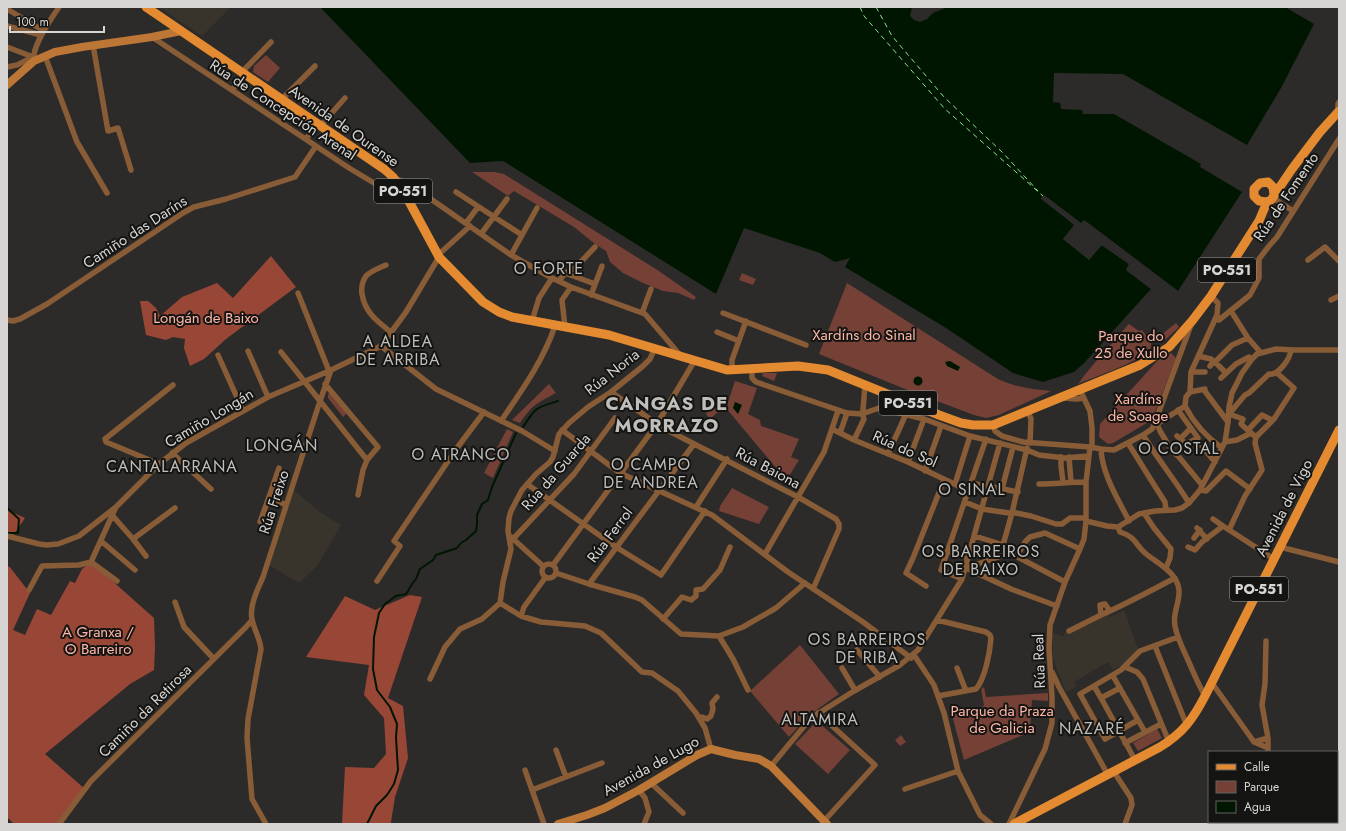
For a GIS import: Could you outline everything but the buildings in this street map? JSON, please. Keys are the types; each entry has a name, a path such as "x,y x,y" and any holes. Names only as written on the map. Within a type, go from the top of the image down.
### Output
{"main road":[{"name":"Avenida de Ourense","path":"146,7 319,124 393,177 405,194 438,256 483,302 512,318 564,328 609,334 695,360"},
{"name":"PO-551","path":"695,360 730,371 798,366 828,370 939,415 961,423 978,426 994,425 1061,397 1082,394 1140,365 1169,347 1190,324 1211,296 1259,221 1271,198 1339,108"},
{"name":"PO-551","path":"1255,226 1256,198 1254,192 1257,184 1262,182 1270,184 1276,182 1292,169"},
{"path":"1256,198 1262,202 1271,198 1273,186 1270,184"},
{"name":"Avenida de Vigo","path":"1169,742 1187,726 1205,696 1339,430"},
{"name":"PO-551","path":"1014,824 1169,742"}],"street":[{"path":"7,86 34,59 42,33 59,7"},
{"path":"7,9 42,33"},
{"path":"7,26 42,33"},
{"path":"7,67 55,52 181,31"},
{"name":"Rúa de Concepción Arenal","path":"152,37 316,146 389,192 405,194"},
{"path":"232,90 244,73 271,42"},
{"path":"94,45 108,130 118,128 131,170"},
{"path":"7,47 34,59"},
{"path":"45,56 77,142 107,193"},
{"path":"282,99 314,66"},
{"path":"306,139 345,98"},
{"name":"Rúa de Fomento","path":"1215,319 1219,320 1250,295 1259,278 1259,259 1268,246 1277,237 1339,139"},
{"name":"Camiño das Daríns","path":"7,320 13,321 20,319 47,304 194,207 226,199 295,177 316,146"},
{"path":"393,177 418,190 511,255 552,278 571,287 643,314 680,355"},
{"path":"456,192 522,235"},
{"path":"1271,198 1293,211"},
{"path":"481,234 494,218 506,199"},
{"path":"478,207 468,224 438,256 406,312 381,346 436,389 522,431 555,451"},
{"path":"511,255 537,208"},
{"path":"559,281 565,273 575,268 595,247"},
{"path":"1308,260 1326,247 1339,261"},
{"path":"386,265 367,275 363,280 361,288 363,302 366,308 377,321 392,333"},
{"path":"592,295 602,266"},
{"path":"565,273 596,284"},
{"path":"532,322 540,298 552,278"},
{"path":"564,328 562,300 571,287"},
{"path":"643,314 651,289"},
{"path":"298,293 330,370"},
{"path":"1211,296 1218,303 1217,315 1191,372 1190,392 1186,397 1185,406 1192,418 1210,440 1222,448"},
{"path":"1331,300 1339,296"},
{"path":"1231,311 1248,338 1263,352"},
{"path":"723,313 806,345"},
{"path":"730,371 732,360 746,321"},
{"path":"994,425 995,431 1002,436 1029,443 1114,450 1128,443 1152,429 1156,423 1190,324"},
{"path":"502,421 533,374 549,342 555,326"},
{"path":"716,332 739,341"},
{"path":"1214,364 1232,345 1248,338"},
{"name":"Camiño Longán","path":"7,536 39,544 58,544 79,536 116,507 159,464 186,443 268,397 381,346"},
{"path":"1169,347 1178,358"},
{"name":"Rúa Noria","path":"500,603 511,549 511,537 508,525 511,511 522,490 550,462 555,451 559,434 568,423 588,407 611,392 643,366 650,359 655,348"},
{"path":"965,502 973,506 1031,516 1056,524 1062,524 1070,518 1118,527 1139,514 1182,508 1190,503 1201,488 1225,442 1232,393 1242,373 1252,359 1263,352 1276,349 1339,350"},
{"path":"1229,414 1245,395 1265,376 1276,373 1290,355 1291,350"},
{"path":"248,351 268,397"},
{"path":"281,352 367,460"},
{"path":"218,355 243,411"},
{"path":"1198,356 1211,359 1214,364 1226,373"},
{"path":"1221,378 1236,364 1249,357 1252,359"},
{"path":"553,565 657,424 695,360"},
{"path":"752,369 752,378 756,382 838,411 863,416 879,408 924,419 970,436 1047,456 1089,456"},
{"name":"Rúa Freixo","path":"252,620 255,597 263,577 330,370"},
{"path":"1191,372 1205,372"},
{"path":"1225,442 1237,440 1252,433 1272,420 1294,388 1276,373"},
{"path":"325,384 378,447 367,460 363,470 358,495"},
{"path":"159,464 106,442 105,439 173,385"},
{"path":"854,440 863,416 865,385"},
{"path":"1190,392 1205,389 1228,422"},
{"name":"Rúa Baiona","path":"611,392 657,424 798,497 837,521 839,529 813,589"},
{"name":"Rúa Real","path":"1009,824 1048,740 1052,723 1049,648 1050,625 1065,582 1084,539 1086,520 1086,482 1091,447 1092,421 1090,411 1082,394"},
{"path":"1156,423 1185,406"},
{"path":"1178,410 1198,438 1196,440 1215,462"},
{"path":"765,554 824,452 838,411"},
{"path":"1003,544 1018,492 1029,443 1031,419 1028,411"},
{"path":"377,581 400,546 394,541 457,448 484,412"},
{"path":"840,433 847,413"},
{"path":"888,454 906,414"},
{"path":"1229,414 1243,419 1241,424 1252,433 1262,470 1245,496 1229,530"},
{"path":"1252,433 1262,415 1272,420"},
{"name":"Rúa da Guarda","path":"511,537 574,474 615,418"},
{"path":"908,462 924,419"},
{"path":"1156,423 1172,451 1179,457 1201,488 1206,491 1226,471 1250,489"},
{"path":"925,471 941,426"},
{"path":"1191,428 1179,437 1186,444 1206,435"},
{"name":"Rúa do Sol","path":"832,429 854,440 908,462 969,491"},
{"path":"562,430 620,473 659,492 705,511 813,589 912,656 934,685 944,713 958,771 980,815 991,824"},
{"path":"1144,434 1153,451 1190,503"},
{"path":"955,484 970,436"},
{"path":"962,579 941,570 986,439"},
{"path":"771,766 810,718 855,690 900,665 912,656 937,620 962,579 1000,443"},
{"path":"1128,443 1165,502 1166,510"},
{"name":"Rúa Ferrol","path":"589,584 694,444"},
{"path":"1002,489 1013,447"},
{"path":"1101,450 1105,471 1129,521"},
{"path":"172,453 211,489"},
{"path":"1061,457 1063,482"},
{"path":"1069,457 1071,482"},
{"path":"696,507 727,459"},
{"path":"260,522 278,468"},
{"path":"926,586 906,572 944,480"},
{"path":"1039,484 1086,482"},
{"path":"972,483 1018,492"},
{"path":"527,484 616,547 661,575 705,511"},
{"path":"268,497 286,505"},
{"path":"91,562 116,507"},
{"path":"133,539 175,508"},
{"path":"1144,513 1171,549 1170,558 1166,568"},
{"path":"112,515 146,556"},
{"path":"1214,519 1274,559"},
{"path":"1188,547 1195,550 1223,526"},
{"path":"1118,527 1120,532 1131,537 1145,553 1166,568 1175,578 1179,591 1174,625 1205,696"},
{"path":"1194,538 1198,529 1206,539"},
{"path":"1016,556 1030,537 1045,533 1080,549"},
{"path":"975,536 1003,544 1010,553 1065,582"},
{"path":"511,537 543,566"},
{"path":"101,541 135,570"},
{"path":"663,619 682,597 691,600 696,596 696,590 704,589 720,570 730,547"},
{"path":"1280,547 1339,562"},
{"path":"948,551 968,558"},
{"path":"966,568 1010,553"},
{"path":"91,562 117,581"},
{"path":"29,590 42,566 79,565 91,562"},
{"path":"543,566 546,564 556,567 556,573 552,578 545,578"},
{"path":"543,566 542,573 545,578"},
{"path":"966,568 1010,589 1057,606"},
{"path":"556,573 589,584 628,594 642,600 681,634 719,636 740,629 764,615 786,600 805,583"},
{"path":"521,616 524,607 545,578"},
{"path":"1069,631 1175,578"},
{"path":"175,602 184,627 214,659"},
{"path":"430,679 446,647 460,629 482,619 500,603 521,616 541,622 585,626 601,633 642,672 652,673 678,691 705,728 711,749"},
{"path":"1101,615 1100,605 1105,604 1110,611"},
{"path":"252,620 260,640 261,649 248,720 247,738 252,799 266,824"},
{"name":"Camiño da Retirosa","path":"59,824 91,781 246,628 252,620"},
{"path":"937,620 986,632 990,635 991,642 982,681 976,689 938,696"},
{"path":"719,636 733,659 748,690"},
{"path":"1138,720 1106,739 1080,694 1113,676 1125,667 1137,653 1178,637"},
{"path":"1212,682 1252,741 1268,750 1268,738 1262,705 1265,684 1266,641"},
{"path":"1154,646 1187,726"},
{"path":"857,650 880,677"},
{"path":"1125,667 1137,672 1143,679 1169,742"},
{"path":"842,668 855,690"},
{"path":"957,668 966,691"},
{"path":"1050,668 1059,687 1111,774 1130,798 1132,805 1125,824"},
{"path":"1113,676 1145,732"},
{"path":"1094,686 1135,760"},
{"path":"1100,698 1120,688"},
{"path":"699,718 702,717 706,719 711,716 713,709 712,703 717,697"},
{"path":"818,713 875,765 826,823"},
{"path":"1125,743 1161,724"},
{"path":"1252,741 1268,738"},
{"name":"Avenida de Lugo","path":"558,824 605,808 639,790 697,755 711,749 759,759 771,766 826,823"},
{"path":"556,750 566,777"},
{"path":"532,790 602,763"},
{"path":"525,770 544,824"},
{"path":"905,789 958,771"},
{"path":"651,783 683,813"},
{"path":"639,790 645,798 649,812 644,824"}],"shaded area":[{"path":"159,7 231,7 202,36"},
{"path":"294,490 320,512 341,525 317,566 299,583 270,566 272,553"},
{"path":"1124,610 1138,649 1127,662 1113,670 1108,662 1074,682 1077,687 1066,692 1053,658 1052,633 1064,636 1064,633 1083,627 1108,614 1110,617"}],"green space":[{"path":"266,55 280,68 268,82 253,72 254,66"},
{"path":"472,172 494,172 504,174 659,271 696,297 694,300 678,293 663,291 623,273 610,262 606,251 574,227 514,191 508,196"},
{"name":"Longán de Baixo","path":"271,256 296,287 226,339 204,359 190,366 184,348 185,339 173,337 166,340 146,335 140,301 148,301 156,308 160,316 182,297 217,283 233,298"},
{"path":"742,273 756,279 753,285 739,280"},
{"name":"Xardíns do Sinal","path":"847,283 998,379 1017,386 1051,391 999,415 986,418 974,415 905,389 819,354"},
{"path":"1176,323 1179,327 1165,340 1160,340 1161,335"},
{"name":"Parque do 25 de Xullo","path":"1129,324 1139,331 1142,330 1151,342 1149,351 1136,360 1078,384 1096,361"},
{"name":"Xardíns de Soage","path":"1171,353 1176,358 1152,420 1113,443 1108,444 1099,437 1100,424 1159,359"},
{"path":"763,373 777,373 774,381 762,376"},
{"path":"735,381 757,388 748,414 760,420 761,426 799,439 791,457 799,460 786,481 774,476 777,469 726,408"},
{"path":"549,384 556,393 535,405 520,423 512,420"},
{"path":"330,393 347,413 343,417 328,398 328,394"},
{"path":"712,398 722,402 719,411 710,419 706,414"},
{"path":"507,429 513,432 493,478 484,473"},
{"path":"732,488 769,507 759,524 719,511 720,506"},
{"path":"7,510 25,518 12,537 7,537"},
{"name":"A Granxa / O Barreiro","path":"91,562 154,618 154,670 130,684 45,754 85,789 59,824 14,824 7,817 7,569 9,566 30,593 13,630 25,635 37,609 51,615 70,581 75,583 82,569"},
{"path":"410,595 422,597 388,698 403,706 408,758 395,797 391,822 390,824 342,824 345,767 374,768 386,754 384,718 364,695 369,665 306,657 345,596 375,610"},
{"path":"800,645 839,694 808,716 789,737 750,691"},
{"name":"Parque da Praza de Galicia","path":"984,687 986,697 1048,693 1048,701 1032,700 1030,732 964,760 952,715 984,706 981,689"},
{"path":"818,722 850,750 828,774 795,744 815,723"},
{"path":"1157,729 1162,738 1138,751 1133,743"},
{"path":"901,735 906,742 900,746 895,740"}],"water":[{"path":"320,7 912,7 910,16 914,20 920,22 927,19 933,13 948,7 1285,7 1314,24 1281,88 1247,145 1123,74 1054,73 1053,102 1060,103 1061,109 1082,110 1083,114 1114,114 1201,164 1200,167 1242,192 1178,291 1084,220 1082,224 1044,195 1041,199 1075,225 1063,239 1089,259 1101,245 1129,264 1126,270 1151,289 1084,363 1074,372 1043,382 1013,373 946,328 845,267 850,258 835,262 820,253 744,228 716,294 503,161 470,163"},
{"path":"950,361 960,367 958,371 947,366 945,362"},
{"path":"918,376 923,381 918,386 913,381"},
{"path":"735,402 742,405 738,414 733,408"}],"pier":[{"path":"1044,195 1081,223 1084,220 1178,291 1174,291 1085,223 1080,225 1044,197 1076,224 1066,239 1089,257 1100,243 1102,243 1130,263 1131,265 1128,269 1153,289 1126,270 1129,264 1102,245 1089,260 1063,239 1074,225 1041,198"}],"waterway":[{"path":"523,427 537,409 558,401"},
{"path":"367,824 376,806 387,795 394,784 398,770 396,738 397,724 390,707 377,690 373,669 374,637 379,613 385,604 396,596 406,594 416,579 420,569 433,560 436,555 457,548 476,531 477,515 482,504 488,500 492,487 516,433"},
{"path":"7,508 19,519 18,533 7,533"}],"ferry route":[{"path":"860,7 864,16 945,109 1043,196"},
{"path":"876,7 892,36 944,97 1003,153 1038,191"}],"district":[{"name":"O FORTE","path":"549,268"},
{"name":"A ALDEA DE ARRIBA","path":"398,350"},
{"name":"CANGAS DE MORRAZO","path":"667,414"},
{"name":"LONGÁN","path":"282,445"},
{"name":"O COSTAL","path":"1179,448"},
{"name":"O ATRANCO","path":"461,454"},
{"name":"CANTALARRANA","path":"172,466"},
{"name":"O CAMPO DE ANDREA","path":"651,473"},
{"name":"O SINAL","path":"972,489"},
{"name":"OS BARREIROS DE BAIXO","path":"981,560"},
{"name":"OS BARREIROS DE RIBA","path":"867,648"},
{"name":"ALTAMIRA","path":"820,719"},
{"name":"NAZARÉ","path":"1092,728"}]}
